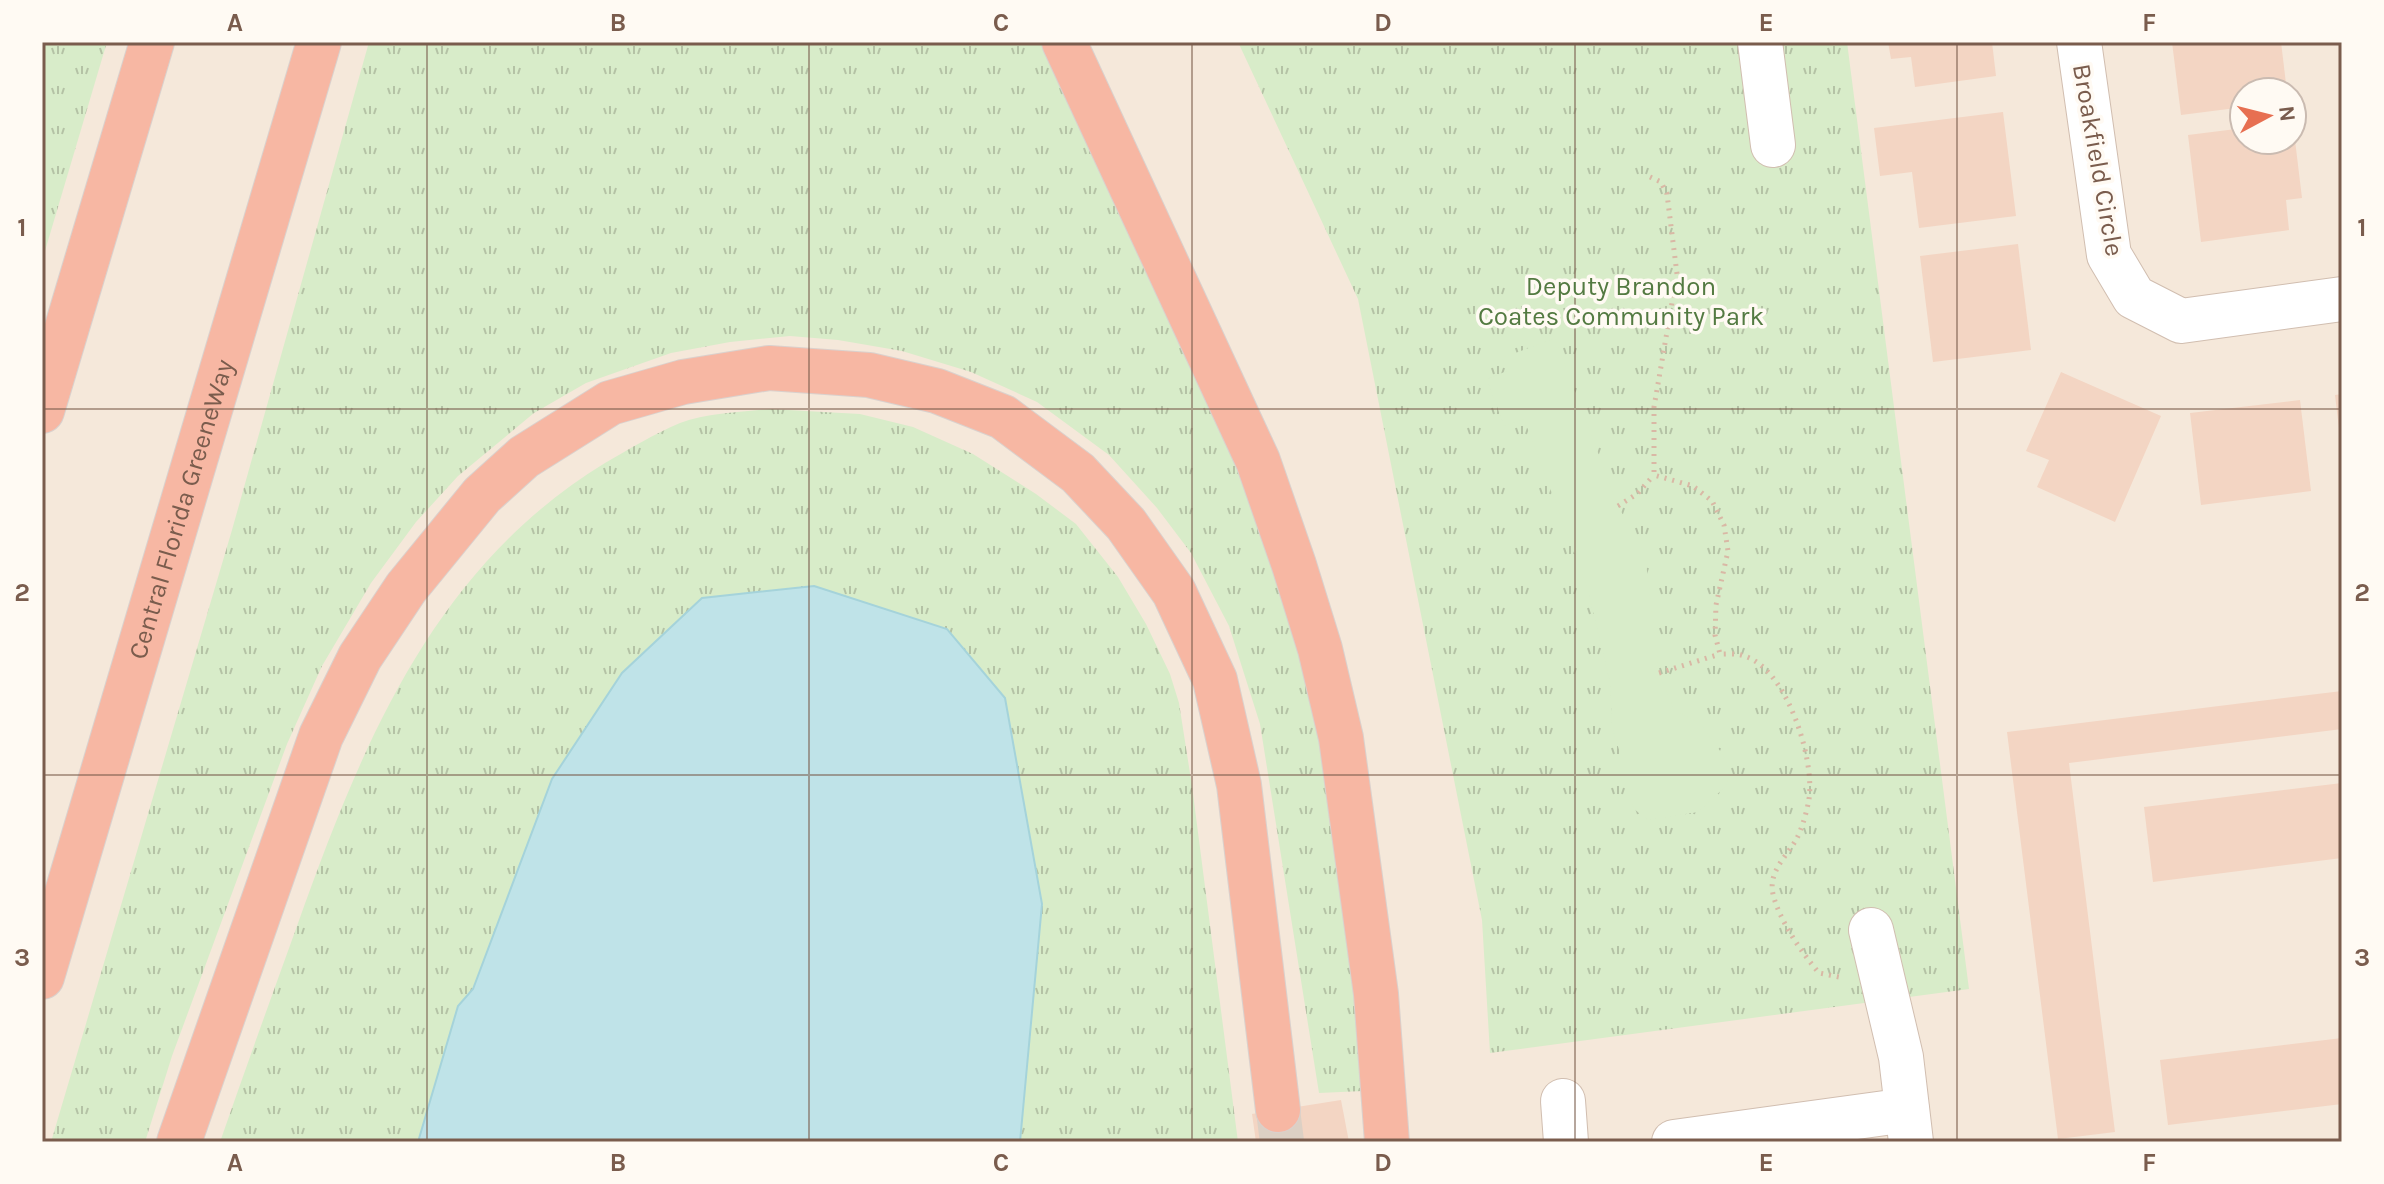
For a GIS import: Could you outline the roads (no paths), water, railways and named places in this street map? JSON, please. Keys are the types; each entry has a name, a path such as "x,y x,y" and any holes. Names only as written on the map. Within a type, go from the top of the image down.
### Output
{"highway":[{"path":"42,411 152,42"},
{"name":"Central Florida GreeneWay","path":"42,977 319,42"},
{"path":"1064,42 1258,461 1320,649 1341,738 1376,994 1387,1142"},
{"path":"179,1142 321,736 360,657 406,588 482,495 524,457 610,403 683,382 769,368 869,375 937,391 1003,417 1078,473 1126,524 1174,592 1215,680 1239,785 1278,1110"}],"street":[{"path":"1760,42 1773,145"},
{"name":"Broakfield Circle","path":"2079,42 2109,255 2134,297 2181,321 2342,299"},
{"path":"1674,1142 1909,1126 1901,1057 1875,949"}],"water":[{"path":"814,586 947,629 1005,698 1042,904 1020,1142 418,1142 458,1006 473,989 552,779 622,673 702,598"}],"tunnel":[{"path":"1278,1110 1282,1142"}],"park label":[{"name":"Deputy Brandon Coates Community Park","path":"1621,301"}]}
